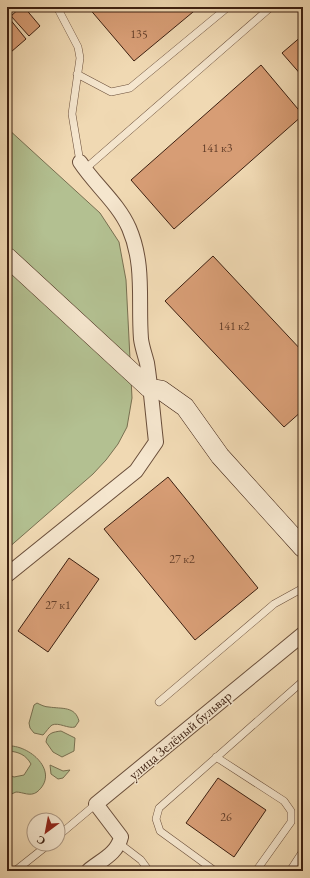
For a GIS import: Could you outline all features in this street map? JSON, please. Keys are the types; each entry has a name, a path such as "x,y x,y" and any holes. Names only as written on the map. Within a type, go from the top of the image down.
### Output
{"main road":[{"path":"7,257 149,388 161,390 185,407 220,456 303,548"}],"street":[{"path":"7,576 136,471 156,442 147,363 142,342 139,310 141,281 137,251 129,228 116,206 82,166"},
{"name":"улица Зелёный бульвар","path":"96,804 303,634"},
{"path":"88,871 114,852 120,844 121,837 96,804"}],"lane":[{"path":"57,7 78,47 80,58 72,114 82,166 271,7"},
{"path":"77,74 110,92 130,88 228,7"},
{"path":"159,702 274,604 303,588"},
{"path":"215,871 160,831 156,819 159,808 303,681"},
{"path":"216,757 284,802 291,811 291,822 256,871"},
{"name":"улица Зелёный бульвар","path":"66,829 96,804"},
{"path":"120,844 141,860 150,871"},
{"path":"290,871 303,851"},
{"path":"15,871 38,852"}],"green space":[{"path":"7,128 100,213 119,242 126,280 132,398 127,427 118,444 106,460 93,474 7,549"},
{"path":"37,703 46,707 67,709 77,716 79,721 75,727 55,724 52,725 43,735 34,733 30,728 29,723 34,705"},
{"path":"61,731 75,738 74,751 62,757 53,752 46,742 51,734"},
{"path":"7,746 16,747 32,754 44,768 46,776 44,784 37,792 29,794 16,792 7,796 7,774 14,777 24,775 31,764 22,754 13,751 7,752"},
{"path":"50,765 63,771 70,770 63,778 58,779 51,774"}],"building":[{"path":"21,7 24,7 40,26 29,36 11,16"},
{"path":"88,7 199,7 134,61"},
{"path":"9,18 26,39 11,52 7,47 7,20"},
{"path":"303,35 303,77 282,53"},
{"path":"261,65 303,115 174,229 131,180"},
{"path":"213,256 303,352 303,410 284,427 165,301"},
{"path":"168,477 258,588 195,640 104,529"},
{"path":"69,558 99,579 48,652 18,631"},
{"path":"218,778 266,810 234,857 186,823"}]}
